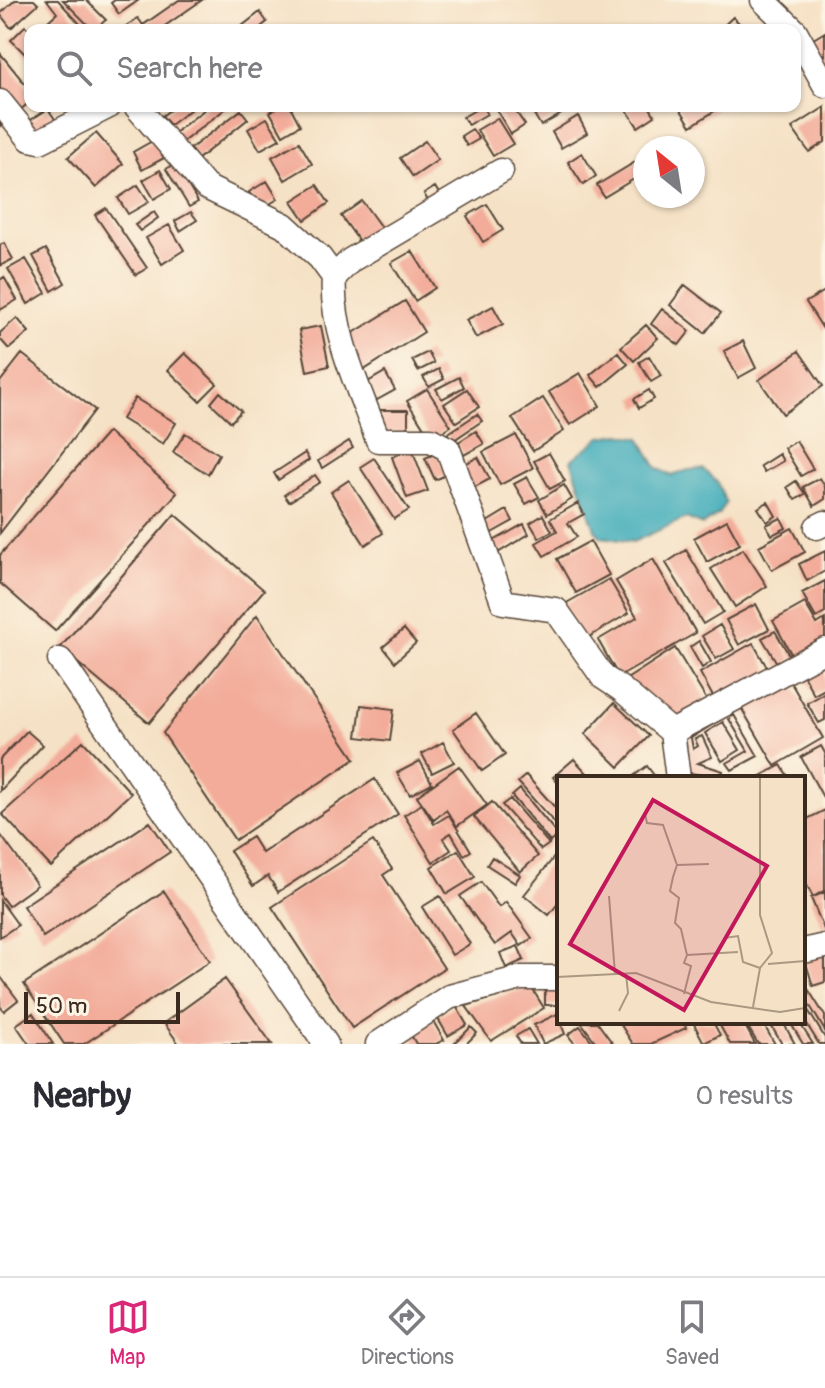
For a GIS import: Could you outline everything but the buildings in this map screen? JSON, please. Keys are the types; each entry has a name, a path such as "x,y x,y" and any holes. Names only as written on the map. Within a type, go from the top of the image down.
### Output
{"street":[{"path":"763,0 789,24"},
{"path":"801,41 825,85"},
{"path":"0,102 30,139 40,141 97,112"},
{"path":"141,112 206,187 284,225 320,258 334,277 333,295 347,357 378,440 431,440 448,449 503,602 556,610 603,677 672,732 678,776"},
{"path":"334,277 351,260 501,171"},
{"path":"672,732 825,650"},
{"path":"60,660 326,1044"},
{"path":"805,951 825,946"},
{"path":"394,1040 449,997 521,978 557,978"}],"water":[{"path":"620,434 640,438 657,468 672,476 703,469 717,482 726,503 719,514 703,525 686,518 633,542 601,537 595,530 571,460 601,437"}]}
